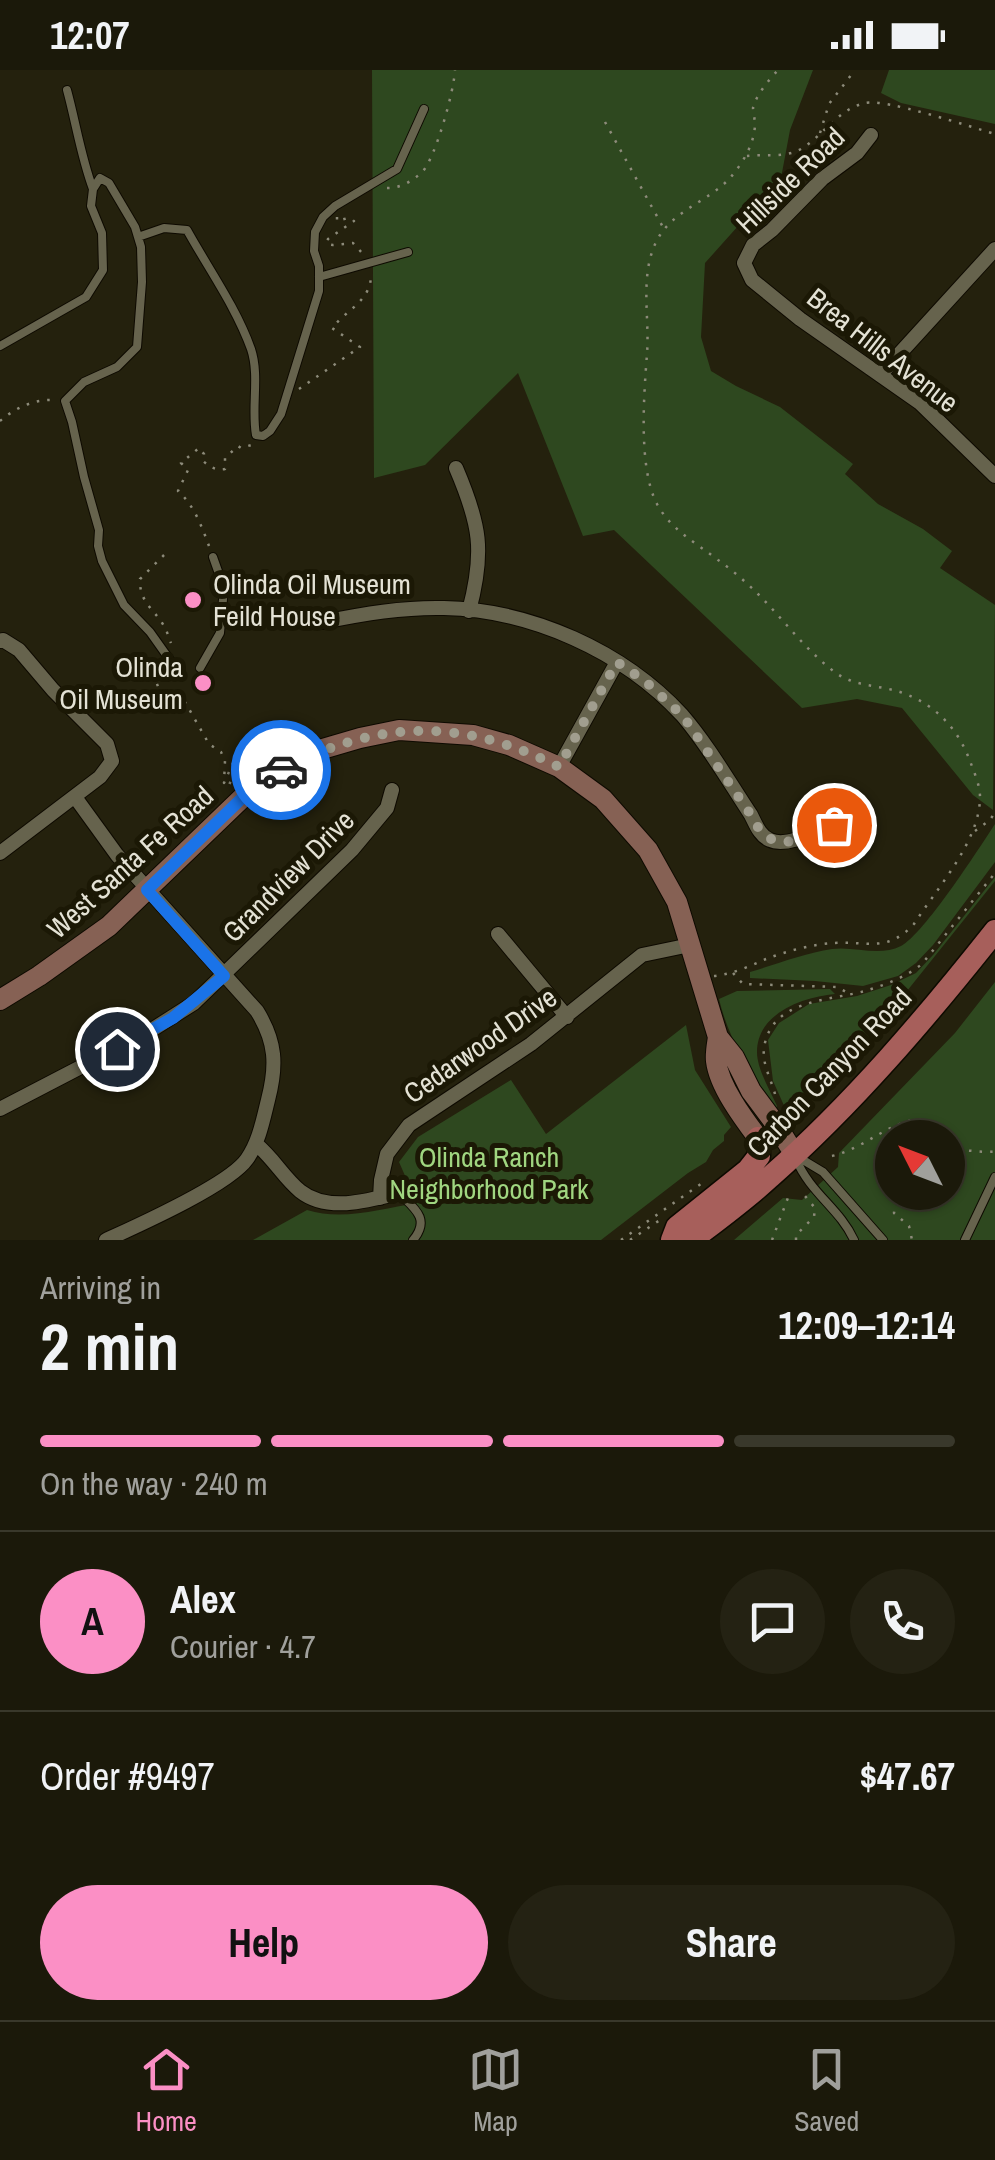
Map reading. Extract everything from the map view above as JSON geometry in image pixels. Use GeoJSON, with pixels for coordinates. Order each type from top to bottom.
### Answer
{"type":"FeatureCollection","features":[{"type":"Feature","properties":{"kind":"main road","name":"Carbon Canyon Road"},"geometry":{"type":"LineString","coordinates":[[691,1240],[745,1200],[794,1155],[943,997],[995,931]]}},
{"type":"Feature","properties":{"kind":"main road"},"geometry":{"type":"LineString","coordinates":[[672,1240],[677,1227],[748,1170],[758,1156],[758,1138]]}},
{"type":"Feature","properties":{"kind":"street","name":"Hillside Road"},"geometry":{"type":"LineString","coordinates":[[744,263],[754,245],[822,180],[858,153],[871,135]]}},
{"type":"Feature","properties":{"kind":"street"},"geometry":{"type":"LineString","coordinates":[[881,374],[995,248]]}},
{"type":"Feature","properties":{"kind":"street","name":"Brea Hills Avenue"},"geometry":{"type":"LineString","coordinates":[[744,263],[752,280],[920,403],[995,476]]}},
{"type":"Feature","properties":{"kind":"street"},"geometry":{"type":"LineString","coordinates":[[456,468],[470,501],[480,555],[469,611]]}},
{"type":"Feature","properties":{"kind":"street"},"geometry":{"type":"LineString","coordinates":[[323,622],[385,611],[444,608],[503,616],[550,630],[617,662],[683,716],[768,840],[780,843],[810,835],[860,808]]}},
{"type":"Feature","properties":{"kind":"street"},"geometry":{"type":"LineString","coordinates":[[0,853],[100,778],[112,761],[107,744],[19,650],[2,641]]}},
{"type":"Feature","properties":{"kind":"street"},"geometry":{"type":"LineString","coordinates":[[559,767],[617,662]]}},
{"type":"Feature","properties":{"kind":"street","name":"West Santa Fe Road"},"geometry":{"type":"LineString","coordinates":[[0,1000],[109,926],[256,786],[278,771],[319,750],[399,730],[473,736],[510,745],[559,767],[602,799],[648,850],[677,902],[718,1037],[794,1155]]}},
{"type":"Feature","properties":{"kind":"street","name":"Grandview Drive"},"geometry":{"type":"LineString","coordinates":[[0,1109],[173,1018],[224,976],[352,850],[386,808],[392,790]]}},
{"type":"Feature","properties":{"kind":"street"},"geometry":{"type":"LineString","coordinates":[[75,797],[117,856],[256,1012],[268,1029],[275,1076],[256,1144],[247,1159],[224,1180],[106,1240]]}},
{"type":"Feature","properties":{"kind":"street"},"geometry":{"type":"LineString","coordinates":[[498,934],[567,1017]]}},
{"type":"Feature","properties":{"kind":"street","name":"Cedarwood Drive"},"geometry":{"type":"LineString","coordinates":[[380,1198],[388,1154],[409,1126],[567,1017],[642,955],[690,944]]}},
{"type":"Feature","properties":{"kind":"street","name":"West Santa Fe Road"},"geometry":{"type":"LineString","coordinates":[[718,1037],[715,1060],[741,1115],[758,1138]]}},
{"type":"Feature","properties":{"kind":"street"},"geometry":{"type":"LineString","coordinates":[[256,1144],[310,1198],[338,1203],[405,1191]]}},
{"type":"Feature","properties":{"kind":"lane"},"geometry":{"type":"LineString","coordinates":[[66,90],[93,189]]}},
{"type":"Feature","properties":{"kind":"lane"},"geometry":{"type":"LineString","coordinates":[[138,236],[164,228],[187,230],[251,350],[255,372],[253,415],[256,435],[263,436],[281,414],[319,292],[314,232],[336,206],[397,169],[424,108]]}},
{"type":"Feature","properties":{"kind":"lane"},"geometry":{"type":"LineString","coordinates":[[0,346],[86,297],[103,270],[102,232],[91,206],[93,189],[100,178],[109,183],[136,227],[141,247],[137,346],[117,366],[84,382],[65,401],[98,530],[102,562],[124,605],[150,632],[177,670]]}},
{"type":"Feature","properties":{"kind":"lane"},"geometry":{"type":"LineString","coordinates":[[319,277],[408,252]]}},
{"type":"Feature","properties":{"kind":"lane"},"geometry":{"type":"LineString","coordinates":[[200,668],[220,634],[224,588],[214,557]]}},
{"type":"Feature","properties":{"kind":"lane"},"geometry":{"type":"LineString","coordinates":[[794,1155],[804,1179],[854,1240]]}},
{"type":"Feature","properties":{"kind":"lane"},"geometry":{"type":"LineString","coordinates":[[794,1155],[823,1172],[883,1240]]}},
{"type":"Feature","properties":{"kind":"lane"},"geometry":{"type":"LineString","coordinates":[[965,1240],[995,1178]]}},
{"type":"Feature","properties":{"kind":"lane"},"geometry":{"type":"LineString","coordinates":[[405,1191],[422,1224],[413,1240]]}},
{"type":"Feature","properties":{"kind":"path"},"geometry":{"type":"LineString","coordinates":[[386,188],[404,186],[424,170],[454,86],[455,70]]}},
{"type":"Feature","properties":{"kind":"path"},"geometry":{"type":"LineString","coordinates":[[711,976],[798,949],[835,943],[874,944],[904,935],[954,865],[976,824],[980,797],[964,744],[948,721],[906,694],[852,684],[833,671],[745,582],[669,524],[655,501],[648,476],[646,288],[655,243],[676,217],[729,179],[753,138],[753,108],[778,70]]}},
{"type":"Feature","properties":{"kind":"path"},"geometry":{"type":"LineString","coordinates":[[819,134],[829,104],[855,70]]}},
{"type":"Feature","properties":{"kind":"path"},"geometry":{"type":"LineString","coordinates":[[605,122],[664,230]]}},
{"type":"Feature","properties":{"kind":"path"},"geometry":{"type":"LineString","coordinates":[[299,390],[360,347],[332,328],[354,310],[372,280],[369,264],[353,243],[327,244],[328,238],[354,221],[336,221],[346,211]]}},
{"type":"Feature","properties":{"kind":"path"},"geometry":{"type":"LineString","coordinates":[[0,421],[39,400],[65,401]]}},
{"type":"Feature","properties":{"kind":"path"},"geometry":{"type":"LineString","coordinates":[[214,557],[202,526],[187,499],[178,492],[188,470],[181,463],[199,448],[204,454],[203,461],[220,470],[225,468],[224,458],[238,446],[262,442]]}},
{"type":"Feature","properties":{"kind":"path"},"geometry":{"type":"LineString","coordinates":[[164,555],[140,580],[139,592],[165,627],[176,656],[164,677],[155,678],[160,694],[170,705],[180,708],[185,702],[209,744],[221,752],[225,761],[224,783],[233,763],[228,795]]}},
{"type":"Feature","properties":{"kind":"path"},"geometry":{"type":"LineString","coordinates":[[971,834],[995,812]]}},
{"type":"Feature","properties":{"kind":"path"},"geometry":{"type":"LineString","coordinates":[[777,1101],[764,1046],[781,1016],[814,1000],[885,985],[922,964],[995,873]]}},
{"type":"Feature","properties":{"kind":"path"},"geometry":{"type":"LineString","coordinates":[[732,972],[743,984],[836,986],[850,994]]}},
{"type":"Feature","properties":{"kind":"path"},"geometry":{"type":"LineString","coordinates":[[832,1156],[854,1150],[875,1137]]}},
{"type":"Feature","properties":{"kind":"path"},"geometry":{"type":"LineString","coordinates":[[965,1148],[986,1153],[995,1150]]}},
{"type":"Feature","properties":{"kind":"path"},"geometry":{"type":"LineString","coordinates":[[621,1240],[705,1181]]}},
{"type":"Feature","properties":{"kind":"path"},"geometry":{"type":"LineString","coordinates":[[772,1240],[789,1195]]}},
{"type":"Feature","properties":{"kind":"path"},"geometry":{"type":"LineString","coordinates":[[796,1240],[796,1235],[814,1217],[815,1208],[805,1196],[800,1196]]}},
{"type":"Feature","properties":{"kind":"path"},"geometry":{"type":"LineString","coordinates":[[894,1210],[909,1226],[912,1240]]}},
{"type":"Feature","properties":{"kind":"green space"},"geometry":{"type":"Polygon","coordinates":[[[372,70],[813,70],[790,130],[781,178],[705,263],[701,337],[711,371],[780,407],[853,464],[845,474],[878,504],[923,529],[952,551],[940,568],[995,605],[993,810],[973,795],[902,708],[857,699],[802,708],[614,530],[583,536],[518,373],[425,465],[374,478],[372,70]]]}},
{"type":"Feature","properties":{"kind":"green space"},"geometry":{"type":"Polygon","coordinates":[[[889,70],[995,70],[995,124],[901,103],[881,93],[889,70]]]}},
{"type":"Feature","properties":{"kind":"green space"},"geometry":{"type":"Polygon","coordinates":[[[995,824],[995,862],[933,945],[898,976],[863,986],[750,978],[750,972],[822,951],[884,951],[901,946],[936,909],[995,824]]]}},
{"type":"Feature","properties":{"kind":"green space"},"geometry":{"type":"Polygon","coordinates":[[[995,877],[858,1049],[799,1110],[786,1110],[773,1081],[768,1040],[779,1023],[809,1004],[857,996],[916,973],[995,877]]]}},
{"type":"Feature","properties":{"kind":"green space"},"geometry":{"type":"Polygon","coordinates":[[[995,982],[995,1240],[734,1240],[783,1198],[802,1200],[838,1167],[839,1153],[955,1033],[995,982]]]}},
{"type":"Feature","properties":{"kind":"green space"},"geometry":{"type":"Polygon","coordinates":[[[830,989],[835,994],[796,1003],[773,1017],[759,1038],[759,1065],[776,1111],[742,1057],[719,999],[737,991],[830,989]]]}},
{"type":"Feature","properties":{"kind":"green space","name":"Olinda Ranch Neighborhood Park"},"geometry":{"type":"Polygon","coordinates":[[[686,1025],[695,1070],[731,1127],[706,1162],[601,1240],[253,1240],[307,1210],[348,1214],[417,1203],[399,1162],[418,1137],[511,1080],[546,1134],[686,1025]]]}},
{"type":"Feature","properties":{"kind":"way so far"},"geometry":{"type":"LineString","coordinates":[[281,770],[319,750],[399,730],[473,736],[510,745],[559,767],[617,662],[683,716],[768,840],[780,843],[834,825]]}},
{"type":"Feature","properties":{"kind":"place","name":"Olinda Oil Museum Feild House"},"geometry":{"type":"Point","coordinates":[193,600]}},
{"type":"Feature","properties":{"kind":"place","name":"Olinda Oil Museum"},"geometry":{"type":"Point","coordinates":[203,683]}},
{"type":"Feature","properties":{"kind":"route"},"geometry":{"type":"LineString","coordinates":[[117,1049],[173,1018],[224,976],[147,890],[241,799],[281,770]]}}]}
